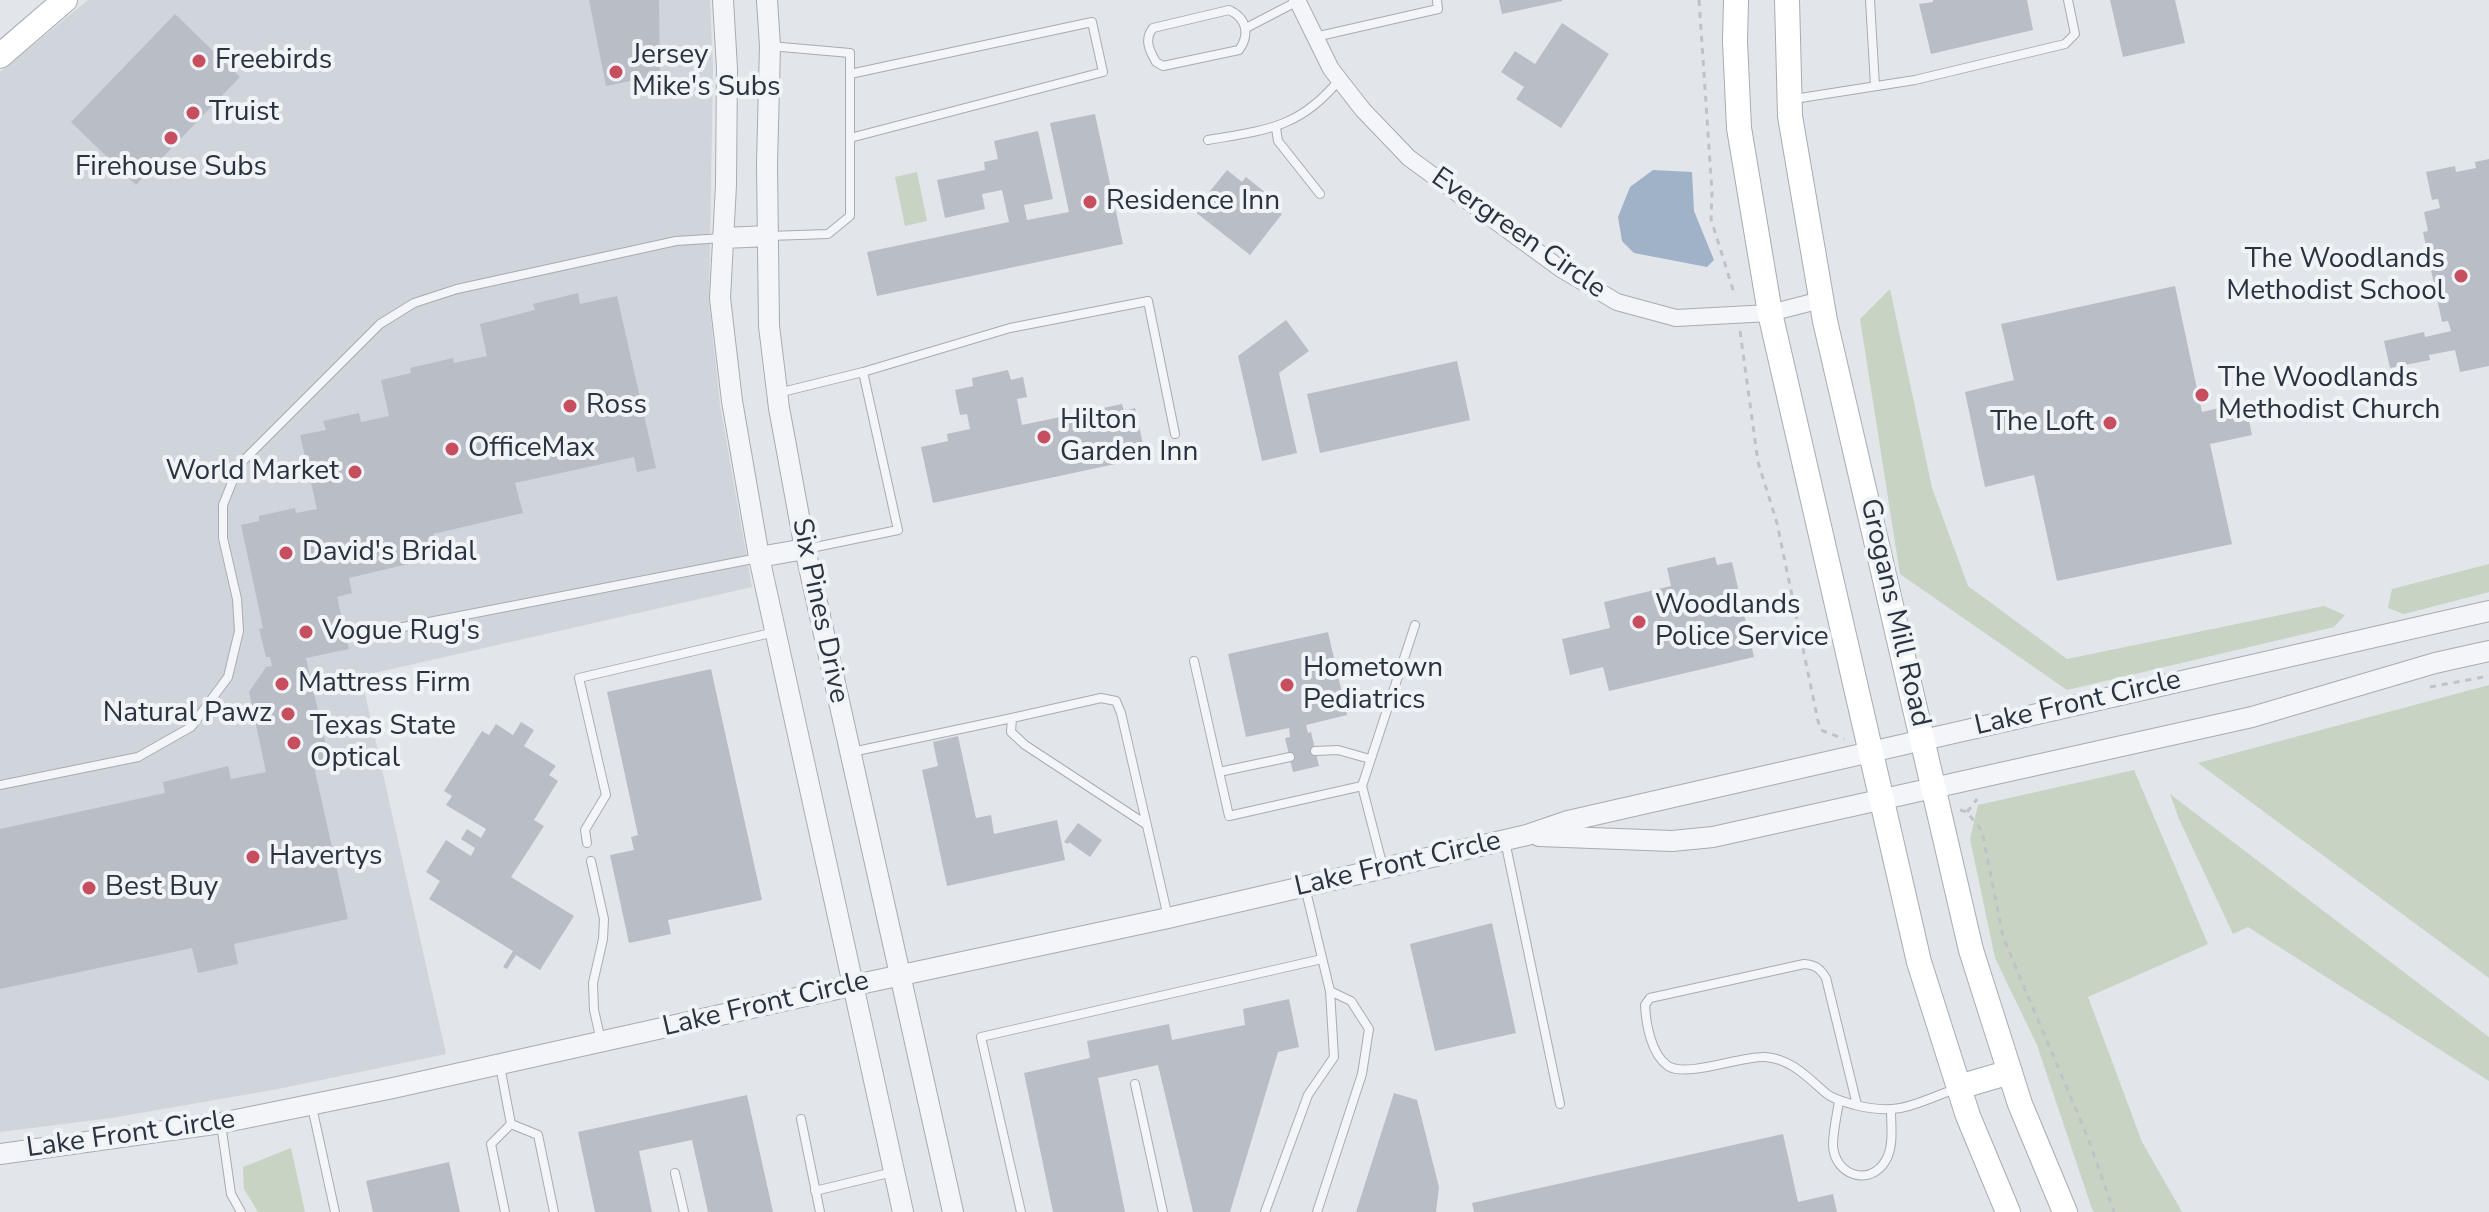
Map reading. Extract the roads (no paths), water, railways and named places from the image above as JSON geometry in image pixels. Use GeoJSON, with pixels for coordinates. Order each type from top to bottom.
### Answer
{"type":"FeatureCollection","features":[{"type":"Feature","properties":{"kind":"main road"},"geometry":{"type":"LineString","coordinates":[[0,56],[65,0]]}},
{"type":"Feature","properties":{"kind":"main road","name":"Grogans Mill Road"},"geometry":{"type":"LineString","coordinates":[[1736,0],[1739,128],[1770,313],[1919,962],[1959,1087],[2008,1212]]}},
{"type":"Feature","properties":{"kind":"main road","name":"Grogans Mill Road"},"geometry":{"type":"LineString","coordinates":[[1787,0],[1790,100],[1804,209],[1821,300],[1971,950],[2020,1104],[2065,1212]]}},
{"type":"Feature","properties":{"kind":"main road"},"geometry":{"type":"LineString","coordinates":[[1959,1087],[2010,1072]]}},
{"type":"Feature","properties":{"kind":"street","name":"Six Pines Drive"},"geometry":{"type":"LineString","coordinates":[[723,0],[727,68],[720,298],[732,401],[759,557],[903,1212]]}},
{"type":"Feature","properties":{"kind":"street","name":"Six Pines Drive"},"geometry":{"type":"LineString","coordinates":[[767,0],[770,46],[769,326],[777,393],[805,549],[953,1212]]}},
{"type":"Feature","properties":{"kind":"street","name":"Evergreen Circle"},"geometry":{"type":"LineString","coordinates":[[1298,1],[1331,69],[1363,110],[1409,158],[1561,269],[1617,302],[1676,318],[1770,313],[1821,300]]}},
{"type":"Feature","properties":{"kind":"street"},"geometry":{"type":"LineString","coordinates":[[724,238],[768,236]]}},
{"type":"Feature","properties":{"kind":"street"},"geometry":{"type":"LineString","coordinates":[[759,557],[805,549]]}},
{"type":"Feature","properties":{"kind":"street","name":"Lake Front Circle"},"geometry":{"type":"LineString","coordinates":[[0,1154],[221,1123],[601,1043],[1168,918],[1527,835],[1568,821],[2489,611]]}},
{"type":"Feature","properties":{"kind":"street","name":"Lake Front Circle"},"geometry":{"type":"LineString","coordinates":[[1527,835],[1694,840],[2252,717],[2435,663],[2489,651]]}},
{"type":"Feature","properties":{"kind":"lane"},"geometry":{"type":"LineString","coordinates":[[1315,37],[1438,9],[1437,0]]}},
{"type":"Feature","properties":{"kind":"lane"},"geometry":{"type":"LineString","coordinates":[[1870,0],[1875,86]]}},
{"type":"Feature","properties":{"kind":"lane"},"geometry":{"type":"LineString","coordinates":[[1790,100],[1915,80],[2065,44],[2075,34],[2068,0]]}},
{"type":"Feature","properties":{"kind":"lane"},"geometry":{"type":"LineString","coordinates":[[1246,28],[1298,1]]}},
{"type":"Feature","properties":{"kind":"lane"},"geometry":{"type":"LineString","coordinates":[[1229,10],[1243,19],[1246,28],[1246,41],[1239,50],[1163,66],[1156,62],[1150,51],[1148,34],[1153,28],[1229,10]]}},
{"type":"Feature","properties":{"kind":"lane"},"geometry":{"type":"LineString","coordinates":[[850,74],[1092,22],[1103,72],[850,138]]}},
{"type":"Feature","properties":{"kind":"lane"},"geometry":{"type":"LineString","coordinates":[[768,236],[828,234],[850,216],[850,53],[770,46]]}},
{"type":"Feature","properties":{"kind":"lane"},"geometry":{"type":"LineString","coordinates":[[1208,140],[1276,128],[1324,99],[1339,79]]}},
{"type":"Feature","properties":{"kind":"lane"},"geometry":{"type":"LineString","coordinates":[[1276,128],[1278,141],[1320,194]]}},
{"type":"Feature","properties":{"kind":"lane"},"geometry":{"type":"LineString","coordinates":[[0,785],[138,757],[191,727],[228,677],[239,631],[237,599],[223,538],[223,505],[239,465],[380,324],[414,303],[457,289],[676,241],[724,238]]}},
{"type":"Feature","properties":{"kind":"lane"},"geometry":{"type":"LineString","coordinates":[[777,393],[863,372],[1010,328],[1148,301],[1175,434]]}},
{"type":"Feature","properties":{"kind":"lane"},"geometry":{"type":"LineString","coordinates":[[805,549],[898,530],[863,372]]}},
{"type":"Feature","properties":{"kind":"lane"},"geometry":{"type":"LineString","coordinates":[[393,629],[759,557]]}},
{"type":"Feature","properties":{"kind":"lane"},"geometry":{"type":"LineString","coordinates":[[1383,868],[1362,786],[1415,625]]}},
{"type":"Feature","properties":{"kind":"lane"},"geometry":{"type":"LineString","coordinates":[[587,843],[585,830],[606,795],[579,678],[775,632]]}},
{"type":"Feature","properties":{"kind":"lane"},"geometry":{"type":"LineString","coordinates":[[1194,661],[1229,816],[1362,786]]}},
{"type":"Feature","properties":{"kind":"lane"},"geometry":{"type":"LineString","coordinates":[[850,753],[1101,698],[1116,701],[1168,918]]}},
{"type":"Feature","properties":{"kind":"lane"},"geometry":{"type":"LineString","coordinates":[[1012,718],[1011,732],[1025,745],[1147,825]]}},
{"type":"Feature","properties":{"kind":"lane"},"geometry":{"type":"LineString","coordinates":[[1315,751],[1338,750],[1370,759]]}},
{"type":"Feature","properties":{"kind":"lane"},"geometry":{"type":"LineString","coordinates":[[1219,772],[1290,757]]}},
{"type":"Feature","properties":{"kind":"lane"},"geometry":{"type":"LineString","coordinates":[[1505,840],[1560,1104]]}},
{"type":"Feature","properties":{"kind":"lane"},"geometry":{"type":"LineString","coordinates":[[591,861],[604,919],[603,939],[593,983],[594,1010],[601,1043]]}},
{"type":"Feature","properties":{"kind":"lane"},"geometry":{"type":"LineString","coordinates":[[1265,1212],[1308,1095],[1334,1057],[1330,991],[1305,886]]}},
{"type":"Feature","properties":{"kind":"lane"},"geometry":{"type":"LineString","coordinates":[[1021,1212],[981,1037],[1322,959]]}},
{"type":"Feature","properties":{"kind":"lane"},"geometry":{"type":"LineString","coordinates":[[1857,1105],[1826,978],[1820,968],[1804,964],[1650,998],[1645,1005],[1654,1050],[1668,1066],[1683,1071],[1743,1058],[1768,1057],[1802,1071],[1839,1101],[1857,1105],[1891,1110],[1959,1087]]}},
{"type":"Feature","properties":{"kind":"lane"},"geometry":{"type":"LineString","coordinates":[[1317,1212],[1362,1074],[1369,1029],[1351,1001],[1330,991]]}},
{"type":"Feature","properties":{"kind":"lane"},"geometry":{"type":"LineString","coordinates":[[500,1065],[511,1124]]}},
{"type":"Feature","properties":{"kind":"lane"},"geometry":{"type":"LineString","coordinates":[[1135,1084],[1163,1212]]}},
{"type":"Feature","properties":{"kind":"lane"},"geometry":{"type":"LineString","coordinates":[[1839,1101],[1833,1147],[1838,1165],[1850,1175],[1864,1176],[1876,1171],[1886,1161],[1891,1147],[1891,1110]]}},
{"type":"Feature","properties":{"kind":"lane"},"geometry":{"type":"LineString","coordinates":[[312,1105],[335,1212]]}},
{"type":"Feature","properties":{"kind":"lane"},"geometry":{"type":"LineString","coordinates":[[801,1119],[820,1212]]}},
{"type":"Feature","properties":{"kind":"lane"},"geometry":{"type":"LineString","coordinates":[[221,1123],[231,1194],[241,1212]]}},
{"type":"Feature","properties":{"kind":"lane"},"geometry":{"type":"LineString","coordinates":[[505,1212],[491,1144],[511,1124]]}},
{"type":"Feature","properties":{"kind":"lane"},"geometry":{"type":"LineString","coordinates":[[511,1124],[538,1135],[554,1212]]}},
{"type":"Feature","properties":{"kind":"lane"},"geometry":{"type":"LineString","coordinates":[[815,1191],[894,1172]]}},
{"type":"Feature","properties":{"kind":"lane"},"geometry":{"type":"LineString","coordinates":[[675,1173],[684,1212]]}},
{"type":"Feature","properties":{"kind":"water"},"geometry":{"type":"Polygon","coordinates":[[[1653,170],[1692,172],[1694,211],[1714,260],[1707,267],[1634,253],[1622,241],[1618,217],[1630,187],[1653,170]]]}},
{"type":"Feature","properties":{"kind":"place","name":"Freebirds"},"geometry":{"type":"Point","coordinates":[199,61]}},
{"type":"Feature","properties":{"kind":"place","name":"Jersey Mike's Subs"},"geometry":{"type":"Point","coordinates":[616,72]}},
{"type":"Feature","properties":{"kind":"place","name":"Truist"},"geometry":{"type":"Point","coordinates":[193,113]}},
{"type":"Feature","properties":{"kind":"place","name":"Firehouse Subs"},"geometry":{"type":"Point","coordinates":[171,138]}},
{"type":"Feature","properties":{"kind":"place","name":"Residence Inn"},"geometry":{"type":"Point","coordinates":[1090,202]}},
{"type":"Feature","properties":{"kind":"place","name":"The Woodlands Methodist School"},"geometry":{"type":"Point","coordinates":[2461,276]}},
{"type":"Feature","properties":{"kind":"place","name":"The Woodlands Methodist Church"},"geometry":{"type":"Point","coordinates":[2202,395]}},
{"type":"Feature","properties":{"kind":"place","name":"Ross"},"geometry":{"type":"Point","coordinates":[570,406]}},
{"type":"Feature","properties":{"kind":"place","name":"The Loft"},"geometry":{"type":"Point","coordinates":[2110,423]}},
{"type":"Feature","properties":{"kind":"place","name":"Hilton Garden Inn"},"geometry":{"type":"Point","coordinates":[1044,437]}},
{"type":"Feature","properties":{"kind":"place","name":"OfficeMax"},"geometry":{"type":"Point","coordinates":[452,449]}},
{"type":"Feature","properties":{"kind":"place","name":"World Market"},"geometry":{"type":"Point","coordinates":[355,472]}},
{"type":"Feature","properties":{"kind":"place","name":"David's Bridal"},"geometry":{"type":"Point","coordinates":[286,553]}},
{"type":"Feature","properties":{"kind":"place","name":"Woodlands Police Service"},"geometry":{"type":"Point","coordinates":[1639,622]}},
{"type":"Feature","properties":{"kind":"place","name":"Vogue Rug's"},"geometry":{"type":"Point","coordinates":[306,632]}},
{"type":"Feature","properties":{"kind":"place","name":"Mattress Firm"},"geometry":{"type":"Point","coordinates":[282,684]}},
{"type":"Feature","properties":{"kind":"place","name":"Hometown Pediatrics"},"geometry":{"type":"Point","coordinates":[1287,685]}},
{"type":"Feature","properties":{"kind":"place","name":"Natural Pawz"},"geometry":{"type":"Point","coordinates":[288,714]}},
{"type":"Feature","properties":{"kind":"place","name":"Texas State Optical"},"geometry":{"type":"Point","coordinates":[294,743]}},
{"type":"Feature","properties":{"kind":"place","name":"Havertys"},"geometry":{"type":"Point","coordinates":[253,857]}},
{"type":"Feature","properties":{"kind":"place","name":"Best Buy"},"geometry":{"type":"Point","coordinates":[89,888]}}]}
